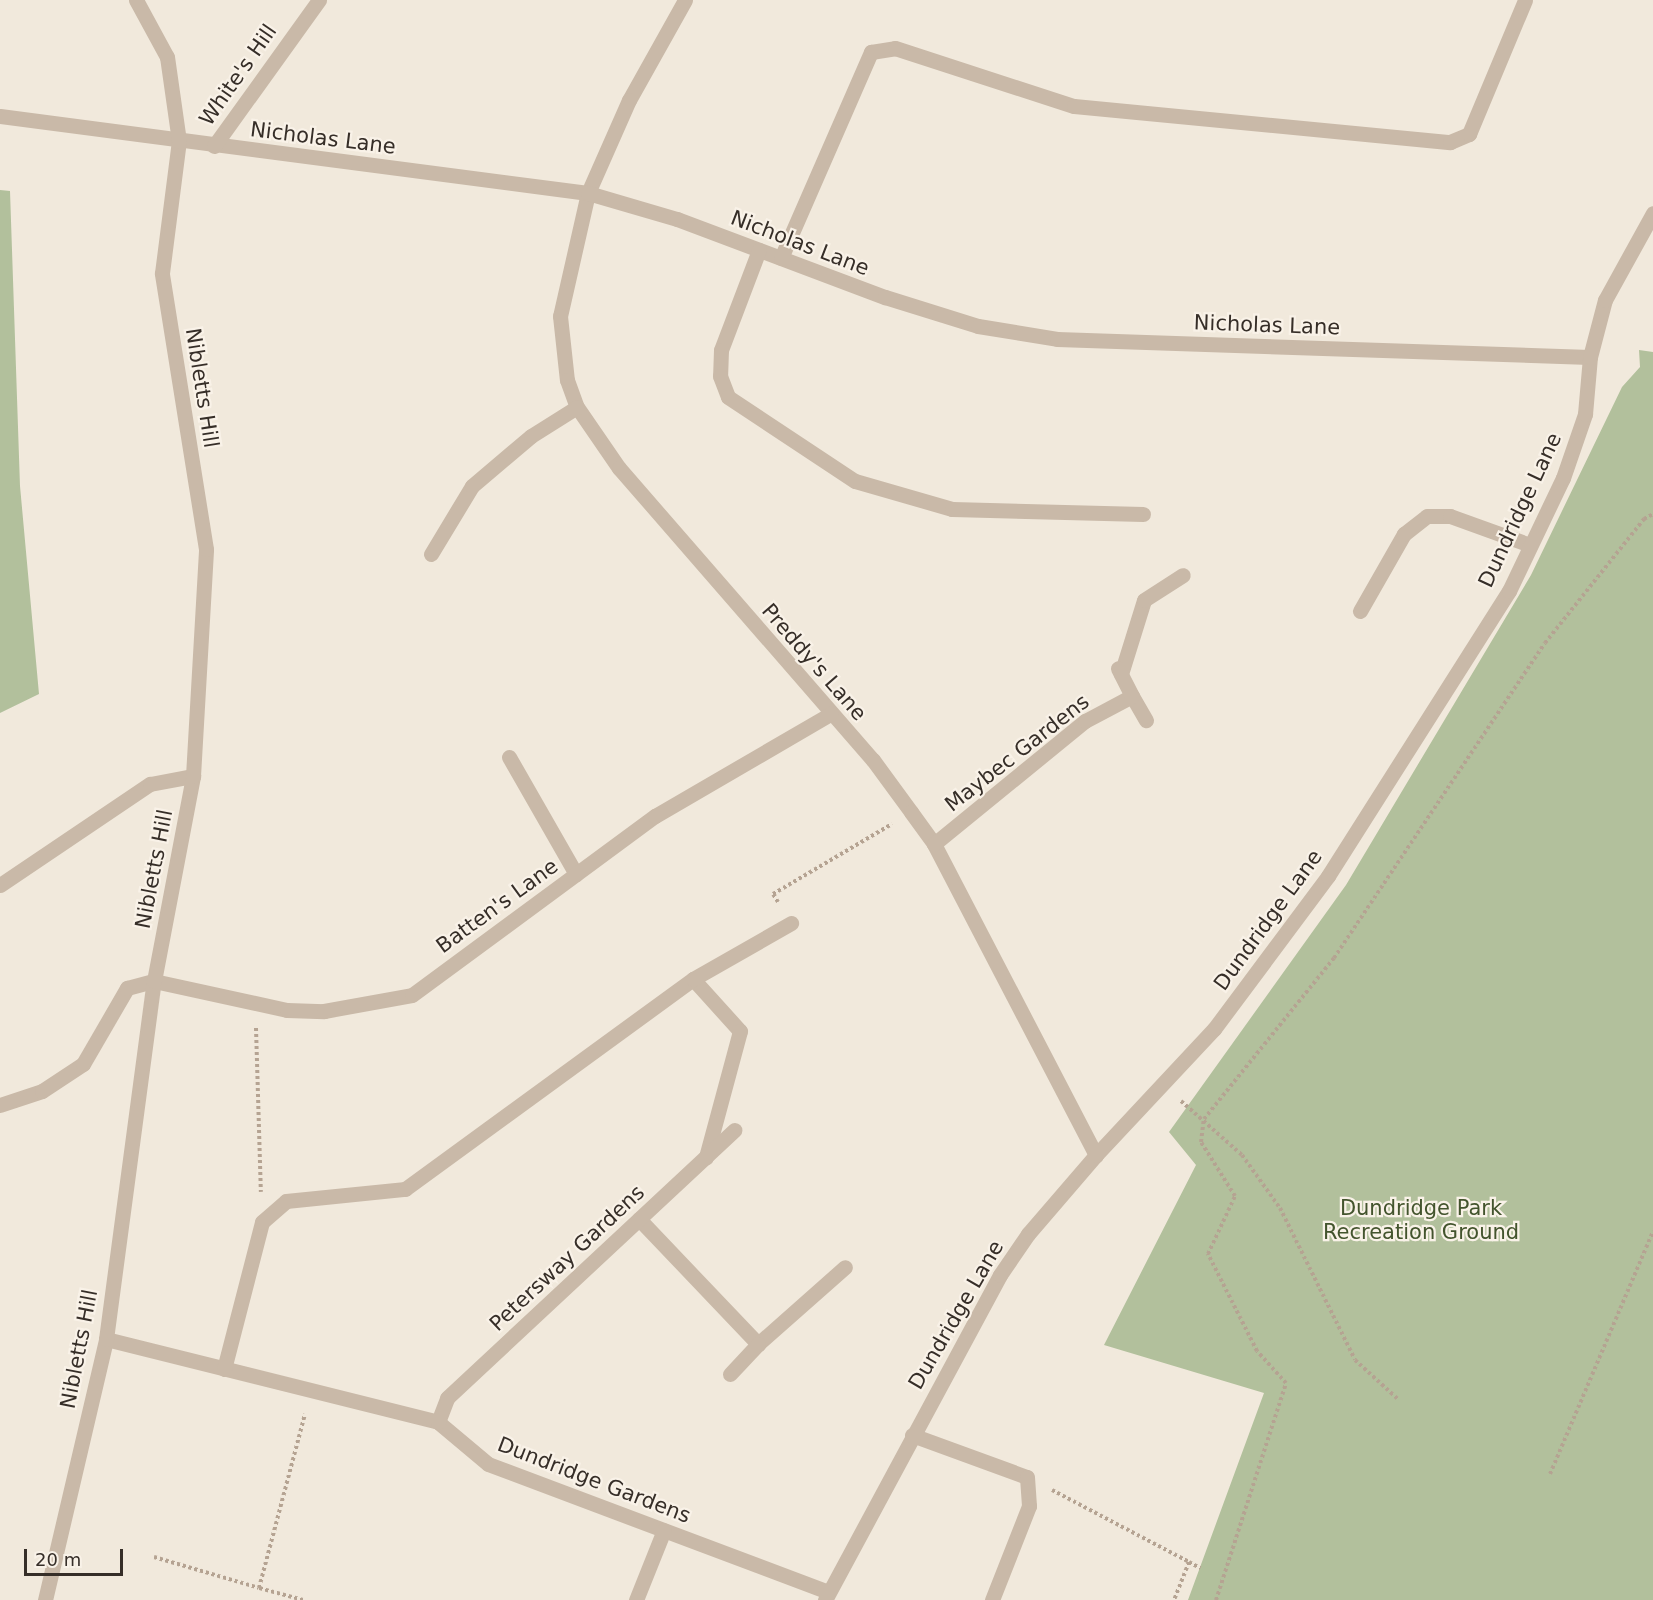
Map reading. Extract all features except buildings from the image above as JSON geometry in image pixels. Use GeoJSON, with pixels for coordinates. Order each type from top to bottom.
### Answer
{"type":"FeatureCollection","features":[{"type":"Feature","properties":{"kind":"street","name":"Nibletts Hill"},"geometry":{"type":"LineString","coordinates":[[45,1600],[106,1339],[154,981],[193,777],[206,549],[162,273],[180,141],[167,57],[136,0]]}},
{"type":"Feature","properties":{"kind":"street","name":"White's Hill"},"geometry":{"type":"LineString","coordinates":[[214,146],[319,0]]}},
{"type":"Feature","properties":{"kind":"street","name":"Preddy's Lane"},"geometry":{"type":"LineString","coordinates":[[685,0],[629,100],[588,193],[560,316],[567,380],[577,407],[619,468],[830,714],[873,760],[934,844],[1096,1155]]}},
{"type":"Feature","properties":{"kind":"street"},"geometry":{"type":"LineString","coordinates":[[781,258],[871,52],[895,48],[1074,106],[1450,142],[1469,134],[1525,0]]}},
{"type":"Feature","properties":{"kind":"street","name":"Nicholas Lane"},"geometry":{"type":"LineString","coordinates":[[0,116],[214,146],[588,193],[676,219],[978,326],[1057,339],[1590,357]]}},
{"type":"Feature","properties":{"kind":"street","name":"Dundridge Lane"},"geometry":{"type":"LineString","coordinates":[[826,1596],[999,1275],[1028,1234],[1096,1155],[1214,1029],[1328,876],[1509,591],[1563,478],[1584,414],[1590,357],[1605,300],[1653,213]]}},
{"type":"Feature","properties":{"kind":"street"},"geometry":{"type":"LineString","coordinates":[[759,250],[721,350],[720,376],[728,397],[855,481],[952,509],[1143,514]]}},
{"type":"Feature","properties":{"kind":"street"},"geometry":{"type":"LineString","coordinates":[[431,554],[472,486],[531,436],[577,407]]}},
{"type":"Feature","properties":{"kind":"street"},"geometry":{"type":"LineString","coordinates":[[1360,610],[1404,534],[1427,516],[1450,516],[1530,545]]}},
{"type":"Feature","properties":{"kind":"street"},"geometry":{"type":"LineString","coordinates":[[1146,720],[1119,671],[1144,600],[1183,574]]}},
{"type":"Feature","properties":{"kind":"street","name":"Maybec Gardens"},"geometry":{"type":"LineString","coordinates":[[934,844],[1084,721],[1132,696]]}},
{"type":"Feature","properties":{"kind":"street","name":"Batten's Lane"},"geometry":{"type":"LineString","coordinates":[[154,981],[255,1004],[324,1011],[412,995],[655,816],[830,714]]}},
{"type":"Feature","properties":{"kind":"street"},"geometry":{"type":"LineString","coordinates":[[509,757],[576,874]]}},
{"type":"Feature","properties":{"kind":"street"},"geometry":{"type":"LineString","coordinates":[[0,885],[150,784],[193,777]]}},
{"type":"Feature","properties":{"kind":"street"},"geometry":{"type":"LineString","coordinates":[[224,1369],[262,1222],[286,1201],[405,1190],[693,979],[791,923]]}},
{"type":"Feature","properties":{"kind":"street"},"geometry":{"type":"LineString","coordinates":[[693,979],[741,1031],[706,1157]]}},
{"type":"Feature","properties":{"kind":"street"},"geometry":{"type":"LineString","coordinates":[[0,1105],[42,1091],[82,1065],[127,988],[154,981]]}},
{"type":"Feature","properties":{"kind":"street","name":"Petersway Gardens"},"geometry":{"type":"LineString","coordinates":[[438,1422],[447,1398],[734,1130]]}},
{"type":"Feature","properties":{"kind":"street"},"geometry":{"type":"LineString","coordinates":[[639,1219],[758,1344]]}},
{"type":"Feature","properties":{"kind":"street"},"geometry":{"type":"LineString","coordinates":[[730,1374],[758,1344],[845,1267]]}},
{"type":"Feature","properties":{"kind":"street","name":"Dundridge Gardens"},"geometry":{"type":"LineString","coordinates":[[106,1339],[438,1422],[488,1464],[664,1530],[826,1596]]}},
{"type":"Feature","properties":{"kind":"street"},"geometry":{"type":"LineString","coordinates":[[912,1434],[1027,1477],[1029,1506],[992,1600]]}},
{"type":"Feature","properties":{"kind":"street"},"geometry":{"type":"LineString","coordinates":[[636,1600],[664,1530]]}},
{"type":"Feature","properties":{"kind":"path"},"geometry":{"type":"LineString","coordinates":[[1216,1600],[1286,1383],[1257,1351],[1208,1254],[1235,1196],[1201,1142],[1204,1119],[1334,958],[1545,643],[1644,519],[1653,514]]}},
{"type":"Feature","properties":{"kind":"path"},"geometry":{"type":"LineString","coordinates":[[791,923],[773,894],[912,812]]}},
{"type":"Feature","properties":{"kind":"path"},"geometry":{"type":"LineString","coordinates":[[255,1004],[262,1222]]}},
{"type":"Feature","properties":{"kind":"path"},"geometry":{"type":"LineString","coordinates":[[1163,1083],[1242,1155],[1280,1208],[1355,1360],[1399,1400]]}},
{"type":"Feature","properties":{"kind":"path"},"geometry":{"type":"LineString","coordinates":[[1550,1474],[1653,1231]]}},
{"type":"Feature","properties":{"kind":"path"},"geometry":{"type":"LineString","coordinates":[[259,1588],[311,1390]]}},
{"type":"Feature","properties":{"kind":"path"},"geometry":{"type":"LineString","coordinates":[[1027,1477],[1200,1568]]}},
{"type":"Feature","properties":{"kind":"path"},"geometry":{"type":"LineString","coordinates":[[153,1557],[303,1600]]}},
{"type":"Feature","properties":{"kind":"path"},"geometry":{"type":"LineString","coordinates":[[1174,1600],[1189,1562]]}},
{"type":"Feature","properties":{"kind":"green space"},"geometry":{"type":"Polygon","coordinates":[[[0,190],[10,191],[20,486],[39,694],[0,713],[0,190]]]}},
{"type":"Feature","properties":{"kind":"green space","name":"Dundridge Park Recreation Ground"},"geometry":{"type":"Polygon","coordinates":[[[1639,350],[1653,352],[1653,1600],[1188,1600],[1264,1393],[1104,1345],[1196,1165],[1169,1132],[1346,885],[1531,575],[1622,387],[1640,367],[1639,350]]]}}]}
